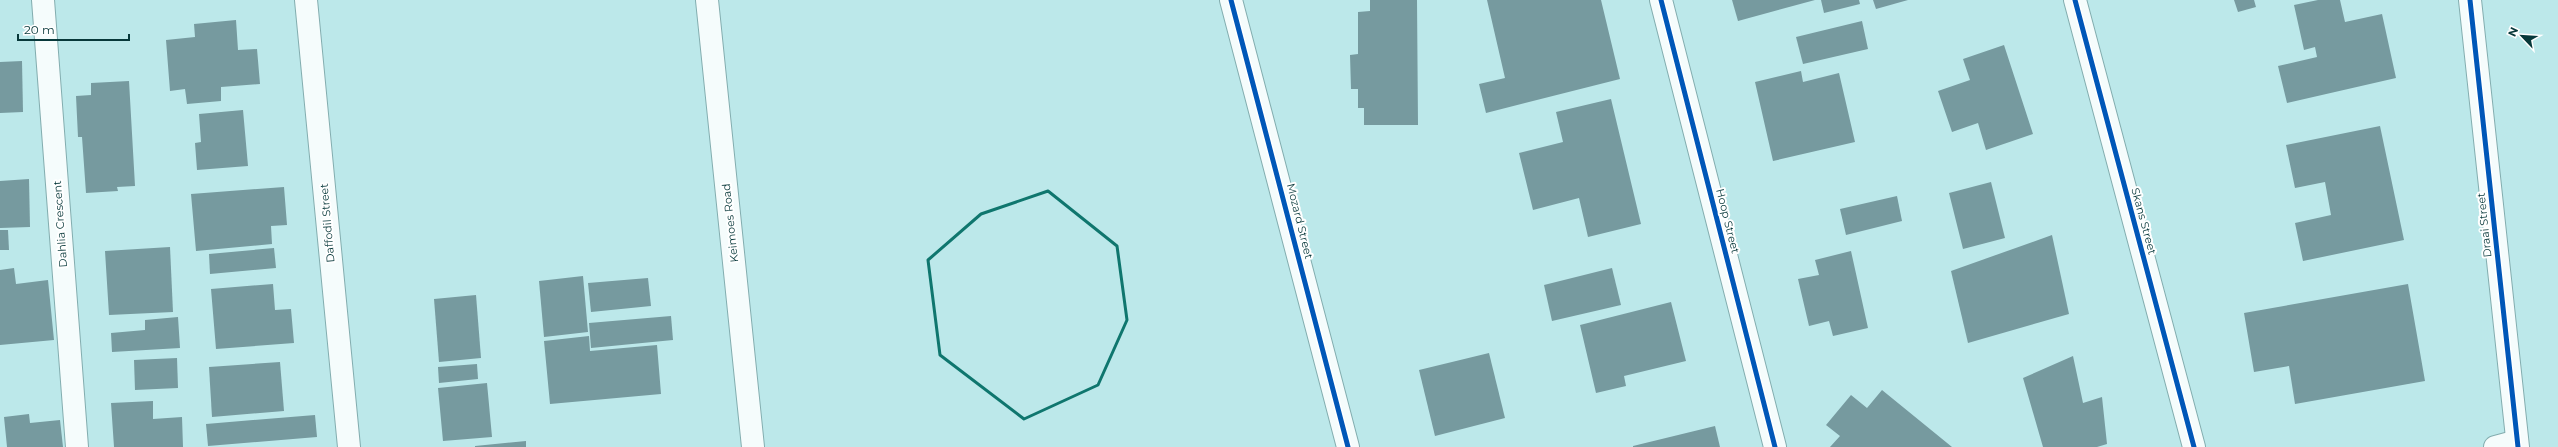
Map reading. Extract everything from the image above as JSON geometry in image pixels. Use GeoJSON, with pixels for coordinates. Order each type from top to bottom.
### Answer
{"type":"FeatureCollection","features":[{"type":"Feature","properties":{"kind":"street","name":"Dahlia Crescent"},"geometry":{"type":"LineString","coordinates":[[43,0],[77,447]]}},
{"type":"Feature","properties":{"kind":"street","name":"Daffodil Street"},"geometry":{"type":"LineString","coordinates":[[306,0],[348,447]]}},
{"type":"Feature","properties":{"kind":"street","name":"Keimoes Road"},"geometry":{"type":"LineString","coordinates":[[707,0],[753,447]]}},
{"type":"Feature","properties":{"kind":"street","name":"Mozard Street"},"geometry":{"type":"LineString","coordinates":[[1231,0],[1348,447]]}},
{"type":"Feature","properties":{"kind":"street","name":"Hoop Street"},"geometry":{"type":"LineString","coordinates":[[1661,0],[1775,447]]}},
{"type":"Feature","properties":{"kind":"street","name":"Skans Street"},"geometry":{"type":"LineString","coordinates":[[2076,0],[2194,447]]}},
{"type":"Feature","properties":{"kind":"street","name":"Draai Street"},"geometry":{"type":"LineString","coordinates":[[2470,0],[2517,444]]}},
{"type":"Feature","properties":{"kind":"street"},"geometry":{"type":"LineString","coordinates":[[2495,447],[2517,444]]}},
{"type":"Feature","properties":{"kind":"highlighted area"},"geometry":{"type":"Polygon","coordinates":[[[1048,191],[1117,246],[1127,320],[1098,385],[1024,419],[940,355],[928,260],[981,214],[1048,191]]]}},
{"type":"Feature","properties":{"kind":"building"},"geometry":{"type":"Polygon","coordinates":[[[1370,0],[1417,0],[1418,125],[1364,125],[1364,108],[1358,108],[1358,89],[1351,89],[1350,55],[1358,54],[1358,12],[1370,11],[1370,0]]]}},
{"type":"Feature","properties":{"kind":"building"},"geometry":{"type":"Polygon","coordinates":[[[1487,0],[1601,0],[1620,79],[1486,113],[1479,84],[1505,78],[1487,0]]]}},
{"type":"Feature","properties":{"kind":"building"},"geometry":{"type":"Polygon","coordinates":[[[1732,0],[1815,0],[1738,21],[1732,0]]]}},
{"type":"Feature","properties":{"kind":"building"},"geometry":{"type":"Polygon","coordinates":[[[1821,0],[1859,0],[1860,4],[1824,13],[1821,0]]]}},
{"type":"Feature","properties":{"kind":"building"},"geometry":{"type":"Polygon","coordinates":[[[1873,0],[1908,0],[1876,9],[1873,0]]]}},
{"type":"Feature","properties":{"kind":"building"},"geometry":{"type":"Polygon","coordinates":[[[2234,0],[2254,0],[2256,7],[2238,12],[2234,0]]]}},
{"type":"Feature","properties":{"kind":"building"},"geometry":{"type":"Polygon","coordinates":[[[2318,0],[2340,0],[2345,22],[2382,14],[2396,78],[2287,103],[2278,66],[2317,57],[2315,47],[2304,50],[2294,5],[2318,0]]]}},
{"type":"Feature","properties":{"kind":"building"},"geometry":{"type":"Polygon","coordinates":[[[236,20],[238,50],[257,49],[260,84],[221,87],[221,101],[187,104],[185,89],[170,91],[166,40],[195,37],[194,24],[236,20]]]}},
{"type":"Feature","properties":{"kind":"building"},"geometry":{"type":"Polygon","coordinates":[[[1862,21],[1868,49],[1803,64],[1796,37],[1862,21]]]}},
{"type":"Feature","properties":{"kind":"building"},"geometry":{"type":"Polygon","coordinates":[[[2004,45],[2033,134],[1986,150],[1978,123],[1952,132],[1938,91],[1970,80],[1963,59],[2004,45]]]}},
{"type":"Feature","properties":{"kind":"building"},"geometry":{"type":"Polygon","coordinates":[[[22,61],[23,112],[0,113],[0,62],[22,61]]]}},
{"type":"Feature","properties":{"kind":"building"},"geometry":{"type":"Polygon","coordinates":[[[1801,71],[1803,82],[1839,73],[1855,142],[1773,161],[1755,82],[1801,71]]]}},
{"type":"Feature","properties":{"kind":"building"},"geometry":{"type":"Polygon","coordinates":[[[129,81],[135,186],[117,187],[118,191],[86,193],[82,137],[78,137],[76,96],[91,95],[91,83],[129,81]]]}},
{"type":"Feature","properties":{"kind":"building"},"geometry":{"type":"Polygon","coordinates":[[[1611,99],[1641,224],[1588,237],[1579,198],[1533,210],[1519,153],[1563,142],[1556,112],[1611,99]]]}},
{"type":"Feature","properties":{"kind":"building"},"geometry":{"type":"Polygon","coordinates":[[[243,110],[248,166],[197,170],[195,143],[201,142],[199,114],[243,110]]]}},
{"type":"Feature","properties":{"kind":"building"},"geometry":{"type":"Polygon","coordinates":[[[2380,126],[2404,240],[2303,261],[2295,223],[2331,215],[2325,182],[2295,188],[2286,145],[2380,126]]]}},
{"type":"Feature","properties":{"kind":"building"},"geometry":{"type":"Polygon","coordinates":[[[29,179],[30,227],[0,228],[0,181],[29,179]]]}},
{"type":"Feature","properties":{"kind":"building"},"geometry":{"type":"Polygon","coordinates":[[[1991,182],[2005,238],[1963,249],[1949,193],[1991,182]]]}},
{"type":"Feature","properties":{"kind":"building"},"geometry":{"type":"Polygon","coordinates":[[[284,187],[287,225],[271,226],[272,244],[196,251],[191,194],[284,187]]]}},
{"type":"Feature","properties":{"kind":"building"},"geometry":{"type":"Polygon","coordinates":[[[1897,196],[1902,221],[1846,235],[1840,209],[1897,196]]]}},
{"type":"Feature","properties":{"kind":"building"},"geometry":{"type":"Polygon","coordinates":[[[0,230],[8,230],[9,250],[0,250],[0,230]]]}},
{"type":"Feature","properties":{"kind":"building"},"geometry":{"type":"Polygon","coordinates":[[[2052,235],[2069,314],[1968,343],[1951,271],[2052,235]]]}},
{"type":"Feature","properties":{"kind":"building"},"geometry":{"type":"Polygon","coordinates":[[[170,247],[173,312],[109,315],[105,251],[170,247]]]}},
{"type":"Feature","properties":{"kind":"building"},"geometry":{"type":"Polygon","coordinates":[[[274,248],[276,268],[210,274],[209,254],[274,248]]]}},
{"type":"Feature","properties":{"kind":"building"},"geometry":{"type":"Polygon","coordinates":[[[1851,251],[1868,328],[1833,336],[1829,321],[1809,326],[1798,279],[1819,275],[1815,260],[1851,251]]]}},
{"type":"Feature","properties":{"kind":"building"},"geometry":{"type":"Polygon","coordinates":[[[14,268],[16,284],[48,280],[54,340],[0,345],[0,270],[14,268]]]}},
{"type":"Feature","properties":{"kind":"building"},"geometry":{"type":"Polygon","coordinates":[[[1612,268],[1621,305],[1552,321],[1544,285],[1612,268]]]}},
{"type":"Feature","properties":{"kind":"building"},"geometry":{"type":"Polygon","coordinates":[[[583,276],[588,332],[544,337],[539,281],[583,276]]]}},
{"type":"Feature","properties":{"kind":"building"},"geometry":{"type":"Polygon","coordinates":[[[648,278],[651,306],[591,312],[588,283],[648,278]]]}},
{"type":"Feature","properties":{"kind":"building"},"geometry":{"type":"Polygon","coordinates":[[[273,284],[275,310],[291,309],[294,343],[216,349],[211,289],[273,284]]]}},
{"type":"Feature","properties":{"kind":"building"},"geometry":{"type":"Polygon","coordinates":[[[2408,284],[2425,381],[2295,404],[2289,366],[2254,372],[2244,313],[2408,284]]]}},
{"type":"Feature","properties":{"kind":"building"},"geometry":{"type":"Polygon","coordinates":[[[476,295],[481,358],[439,362],[434,299],[476,295]]]}},
{"type":"Feature","properties":{"kind":"building"},"geometry":{"type":"Polygon","coordinates":[[[1671,302],[1686,361],[1624,376],[1626,386],[1596,393],[1580,325],[1671,302]]]}},
{"type":"Feature","properties":{"kind":"building"},"geometry":{"type":"Polygon","coordinates":[[[671,316],[673,340],[591,348],[589,323],[671,316]]]}},
{"type":"Feature","properties":{"kind":"building"},"geometry":{"type":"Polygon","coordinates":[[[178,317],[180,348],[112,352],[111,333],[145,330],[145,320],[178,317]]]}},
{"type":"Feature","properties":{"kind":"building"},"geometry":{"type":"Polygon","coordinates":[[[589,336],[590,351],[657,345],[661,394],[550,404],[544,341],[589,336]]]}},
{"type":"Feature","properties":{"kind":"building"},"geometry":{"type":"Polygon","coordinates":[[[1489,353],[1505,418],[1435,436],[1419,370],[1489,353]]]}},
{"type":"Feature","properties":{"kind":"building"},"geometry":{"type":"Polygon","coordinates":[[[2073,356],[2083,403],[2102,397],[2107,444],[2097,447],[2043,447],[2023,378],[2073,356]]]}},
{"type":"Feature","properties":{"kind":"building"},"geometry":{"type":"Polygon","coordinates":[[[177,358],[178,388],[135,390],[134,360],[177,358]]]}},
{"type":"Feature","properties":{"kind":"building"},"geometry":{"type":"Polygon","coordinates":[[[280,362],[284,411],[212,417],[209,367],[280,362]]]}},
{"type":"Feature","properties":{"kind":"building"},"geometry":{"type":"Polygon","coordinates":[[[477,364],[478,379],[439,383],[438,367],[477,364]]]}},
{"type":"Feature","properties":{"kind":"building"},"geometry":{"type":"Polygon","coordinates":[[[487,383],[492,437],[443,441],[438,388],[487,383]]]}},
{"type":"Feature","properties":{"kind":"building"},"geometry":{"type":"Polygon","coordinates":[[[1882,390],[1952,447],[1830,447],[1840,436],[1826,425],[1851,395],[1867,408],[1882,390]]]}},
{"type":"Feature","properties":{"kind":"building"},"geometry":{"type":"Polygon","coordinates":[[[153,401],[153,419],[182,417],[183,447],[114,447],[111,403],[153,401]]]}},
{"type":"Feature","properties":{"kind":"building"},"geometry":{"type":"Polygon","coordinates":[[[29,414],[30,423],[60,420],[63,447],[7,447],[4,417],[29,414]]]}},
{"type":"Feature","properties":{"kind":"building"},"geometry":{"type":"Polygon","coordinates":[[[315,415],[317,437],[208,446],[206,424],[315,415]]]}},
{"type":"Feature","properties":{"kind":"building"},"geometry":{"type":"Polygon","coordinates":[[[1715,426],[1720,447],[1633,447],[1633,446],[1715,426]]]}},
{"type":"Feature","properties":{"kind":"building"},"geometry":{"type":"Polygon","coordinates":[[[526,441],[526,447],[475,447],[475,446],[526,441]]]}},
{"type":"Feature","properties":{"kind":"cycle path"},"geometry":{"type":"LineString","coordinates":[[1231,0],[1348,447]]}},
{"type":"Feature","properties":{"kind":"cycle path"},"geometry":{"type":"LineString","coordinates":[[1661,0],[1775,447]]}},
{"type":"Feature","properties":{"kind":"cycle path"},"geometry":{"type":"LineString","coordinates":[[2075,0],[2194,447]]}},
{"type":"Feature","properties":{"kind":"cycle path"},"geometry":{"type":"LineString","coordinates":[[2470,0],[2518,447]]}}]}
